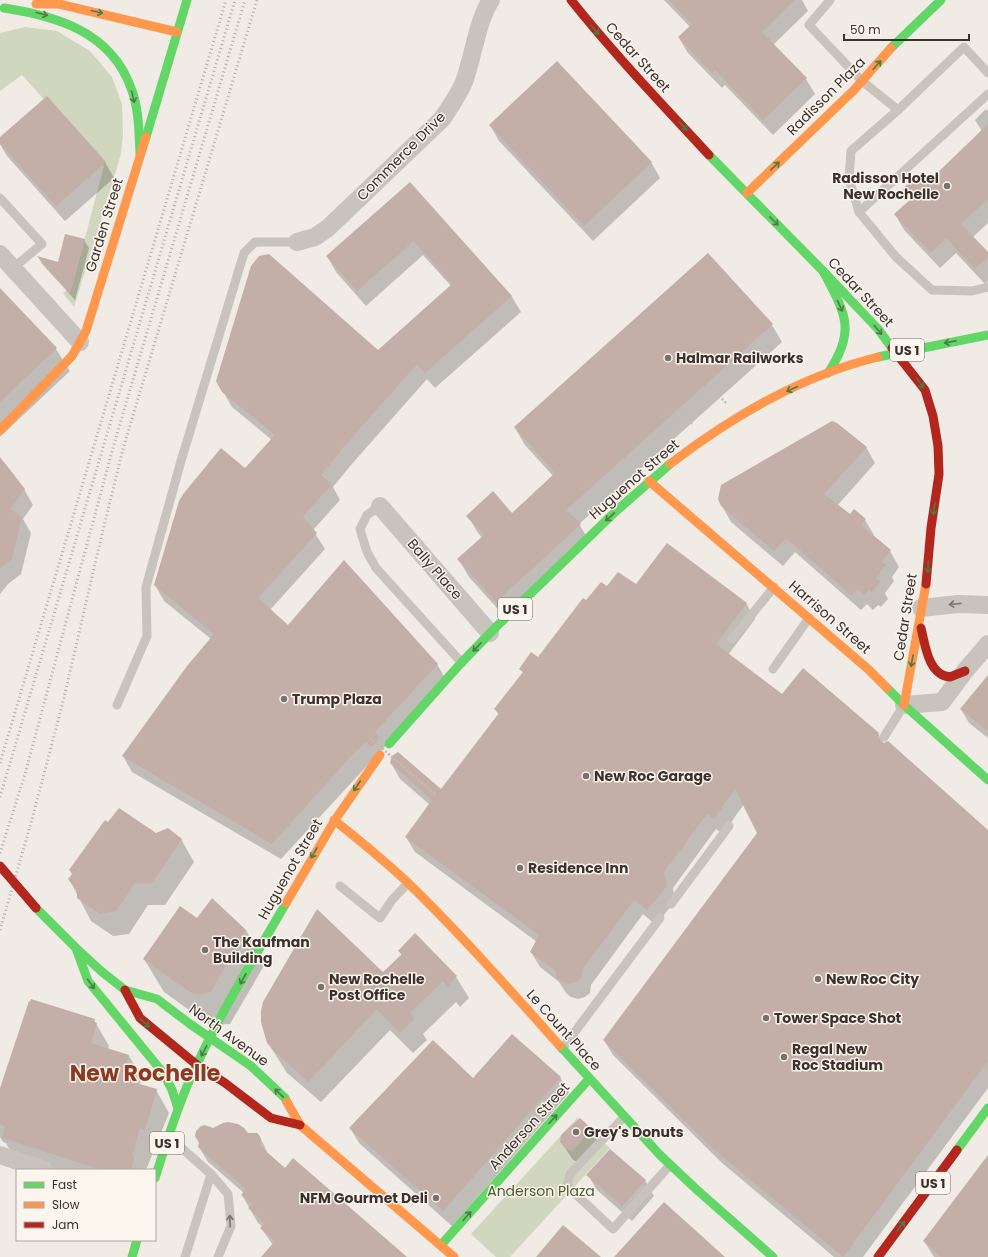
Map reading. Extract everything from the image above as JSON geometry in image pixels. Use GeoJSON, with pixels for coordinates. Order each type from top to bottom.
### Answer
{"type":"FeatureCollection","features":[{"type":"Feature","properties":{"kind":"main road","name":"Garden Street"},"geometry":{"type":"LineString","coordinates":[[0,430],[60,370],[72,356],[80,342],[91,316],[187,0]]}},
{"type":"Feature","properties":{"kind":"main road","name":"Cedar Street"},"geometry":{"type":"LineString","coordinates":[[571,0],[580,6],[594,29],[633,73],[747,194],[878,329],[925,390],[933,416],[938,446],[939,474],[931,528],[927,581],[904,705]]}},
{"type":"Feature","properties":{"kind":"main road","name":"Radisson Plaza"},"geometry":{"type":"LineString","coordinates":[[747,194],[862,81],[895,44],[940,0]]}},
{"type":"Feature","properties":{"kind":"main road"},"geometry":{"type":"LineString","coordinates":[[2,9],[32,4],[60,4],[177,32]]}},
{"type":"Feature","properties":{"kind":"main road"},"geometry":{"type":"LineString","coordinates":[[2,9],[40,14],[71,24],[85,31],[107,49],[121,67],[131,88],[137,117],[140,154]]}},
{"type":"Feature","properties":{"kind":"main road"},"geometry":{"type":"LineString","coordinates":[[823,271],[842,311],[846,327],[844,345],[839,357],[828,372]]}},
{"type":"Feature","properties":{"kind":"main road","name":"Huguenot Street"},"geometry":{"type":"LineString","coordinates":[[389,744],[490,633],[573,551],[649,481],[675,460],[721,427],[770,399],[828,372],[896,352],[988,335]]}},
{"type":"Feature","properties":{"kind":"main road","name":"Harrison Street"},"geometry":{"type":"LineString","coordinates":[[649,481],[868,669],[904,705],[988,780]]}},
{"type":"Feature","properties":{"kind":"main road"},"geometry":{"type":"LineString","coordinates":[[920,616],[930,659],[935,670],[945,677],[953,676],[965,670]]}},
{"type":"Feature","properties":{"kind":"main road","name":"Huguenot Street"},"geometry":{"type":"LineString","coordinates":[[156,1175],[178,1108],[211,1038],[294,887],[334,820],[359,782],[380,755]]}},
{"type":"Feature","properties":{"kind":"main road","name":"Le Count Place"},"geometry":{"type":"LineString","coordinates":[[334,820],[362,841],[423,897],[480,957],[624,1117],[670,1165],[773,1257]]}},
{"type":"Feature","properties":{"kind":"main road","name":"North Avenue"},"geometry":{"type":"LineString","coordinates":[[0,866],[36,908],[101,971],[125,990],[157,999],[190,1024],[251,1066],[285,1098],[300,1125],[454,1257]]}},
{"type":"Feature","properties":{"kind":"main road"},"geometry":{"type":"LineString","coordinates":[[76,948],[88,981],[164,1074],[172,1090],[178,1108]]}},
{"type":"Feature","properties":{"kind":"main road","name":"North Avenue"},"geometry":{"type":"LineString","coordinates":[[125,990],[140,1018],[197,1065],[225,1082],[271,1118],[300,1125]]}},
{"type":"Feature","properties":{"kind":"main road","name":"Anderson Street"},"geometry":{"type":"LineString","coordinates":[[441,1245],[589,1079]]}},
{"type":"Feature","properties":{"kind":"main road","name":"US 1"},"geometry":{"type":"LineString","coordinates":[[878,1257],[988,1108]]}},
{"type":"Feature","properties":{"kind":"main road"},"geometry":{"type":"LineString","coordinates":[[134,1256],[137,1241]]}},
{"type":"Feature","properties":{"kind":"street","name":"Commerce Drive"},"geometry":{"type":"LineString","coordinates":[[297,242],[315,238],[328,228],[442,119],[456,99],[464,82],[482,20],[491,0]]}},
{"type":"Feature","properties":{"kind":"street"},"geometry":{"type":"LineString","coordinates":[[0,254],[80,342]]}},
{"type":"Feature","properties":{"kind":"street","name":"Bally Place"},"geometry":{"type":"LineString","coordinates":[[380,506],[490,633]]}},
{"type":"Feature","properties":{"kind":"street"},"geometry":{"type":"LineString","coordinates":[[920,616],[958,604],[988,604]]}},
{"type":"Feature","properties":{"kind":"street"},"geometry":{"type":"LineString","coordinates":[[904,705],[942,702],[965,670],[988,644]]}},
{"type":"Feature","properties":{"kind":"street"},"geometry":{"type":"LineString","coordinates":[[0,1155],[41,1169]]}},
{"type":"Feature","properties":{"kind":"lane"},"geometry":{"type":"LineString","coordinates":[[830,0],[809,25],[862,81],[898,110]]}},
{"type":"Feature","properties":{"kind":"lane"},"geometry":{"type":"LineString","coordinates":[[988,74],[964,47],[898,110],[851,151],[849,179],[859,212],[896,257],[932,290],[972,291],[988,287]]}},
{"type":"Feature","properties":{"kind":"lane"},"geometry":{"type":"LineString","coordinates":[[859,212],[988,94]]}},
{"type":"Feature","properties":{"kind":"lane"},"geometry":{"type":"LineString","coordinates":[[0,198],[42,244],[13,268]]}},
{"type":"Feature","properties":{"kind":"lane"},"geometry":{"type":"LineString","coordinates":[[117,705],[147,636],[146,587],[181,461],[244,253],[255,242],[297,242]]}},
{"type":"Feature","properties":{"kind":"lane"},"geometry":{"type":"LineString","coordinates":[[380,506],[366,515],[360,529],[367,552],[376,568],[462,663]]}},
{"type":"Feature","properties":{"kind":"lane"},"geometry":{"type":"LineString","coordinates":[[732,639],[774,587]]}},
{"type":"Feature","properties":{"kind":"lane"},"geometry":{"type":"LineString","coordinates":[[773,670],[809,618]]}},
{"type":"Feature","properties":{"kind":"lane"},"geometry":{"type":"LineString","coordinates":[[884,737],[904,705]]}},
{"type":"Feature","properties":{"kind":"lane"},"geometry":{"type":"LineString","coordinates":[[671,904],[729,826]]}},
{"type":"Feature","properties":{"kind":"lane"},"geometry":{"type":"LineString","coordinates":[[340,886],[380,918],[392,900],[408,883]]}},
{"type":"Feature","properties":{"kind":"lane"},"geometry":{"type":"LineString","coordinates":[[562,1049],[660,918]]}},
{"type":"Feature","properties":{"kind":"lane"},"geometry":{"type":"LineString","coordinates":[[624,1117],[570,1174],[567,1186],[613,1229],[670,1165]]}},
{"type":"Feature","properties":{"kind":"lane"},"geometry":{"type":"LineString","coordinates":[[169,1137],[211,1174],[228,1194],[231,1226],[218,1257]]}},
{"type":"Feature","properties":{"kind":"lane"},"geometry":{"type":"LineString","coordinates":[[185,1257],[211,1174]]}},
{"type":"Feature","properties":{"kind":"path"},"geometry":{"type":"LineString","coordinates":[[640,471],[631,461],[712,388],[729,405]]}},
{"type":"Feature","properties":{"kind":"path"},"geometry":{"type":"LineString","coordinates":[[683,414],[695,427]]}},
{"type":"Feature","properties":{"kind":"path"},"geometry":{"type":"LineString","coordinates":[[676,421],[687,433]]}},
{"type":"Feature","properties":{"kind":"path"},"geometry":{"type":"LineString","coordinates":[[669,427],[680,438]]}},
{"type":"Feature","properties":{"kind":"path"},"geometry":{"type":"LineString","coordinates":[[661,434],[671,444]]}},
{"type":"Feature","properties":{"kind":"path"},"geometry":{"type":"LineString","coordinates":[[370,738],[436,795]]}},
{"type":"Feature","properties":{"kind":"green space"},"geometry":{"type":"Polygon","coordinates":[[[25,27],[57,31],[90,51],[112,77],[122,104],[123,134],[121,154],[74,307],[63,293],[72,287],[104,166],[22,75],[0,91],[0,33],[25,27]]]}},
{"type":"Feature","properties":{"kind":"green space","name":"Anderson Plaza"},"geometry":{"type":"Polygon","coordinates":[[[577,1118],[610,1148],[510,1257],[496,1257],[471,1234],[577,1118]]]}},
{"type":"Feature","properties":{"kind":"building"},"geometry":{"type":"Polygon","coordinates":[[[669,0],[795,0],[762,32],[807,78],[763,120],[715,70],[712,73],[678,37],[692,24],[669,0]]]}},
{"type":"Feature","properties":{"kind":"building"},"geometry":{"type":"Polygon","coordinates":[[[557,61],[652,162],[584,226],[489,125],[557,61]]]}},
{"type":"Feature","properties":{"kind":"building"},"geometry":{"type":"Polygon","coordinates":[[[47,96],[106,162],[56,206],[0,144],[0,137],[47,96]]]}},
{"type":"Feature","properties":{"kind":"building","name":"Radisson Hotel New Rochelle"},"geometry":{"type":"Polygon","coordinates":[[[988,124],[988,199],[961,224],[988,252],[988,257],[975,269],[946,238],[931,253],[894,214],[911,199],[902,190],[913,178],[917,182],[926,174],[931,179],[988,124]]]}},
{"type":"Feature","properties":{"kind":"building"},"geometry":{"type":"Polygon","coordinates":[[[410,182],[512,296],[425,373],[417,364],[342,449],[321,475],[332,484],[303,517],[317,533],[258,598],[288,625],[344,560],[438,664],[375,732],[379,736],[377,743],[371,747],[366,742],[353,754],[272,844],[122,756],[187,666],[214,634],[154,585],[179,501],[184,493],[221,448],[245,468],[275,435],[222,392],[216,381],[251,266],[259,256],[269,254],[378,350],[452,284],[414,241],[357,291],[326,256],[410,182]]]}},
{"type":"Feature","properties":{"kind":"building"},"geometry":{"type":"Polygon","coordinates":[[[65,234],[85,239],[70,294],[37,256],[58,262],[65,234]]]}},
{"type":"Feature","properties":{"kind":"building"},"geometry":{"type":"Polygon","coordinates":[[[708,253],[773,324],[566,510],[581,524],[496,602],[457,559],[484,535],[466,516],[493,491],[512,513],[555,473],[514,427],[708,253]]]}},
{"type":"Feature","properties":{"kind":"building"},"geometry":{"type":"Polygon","coordinates":[[[0,288],[57,348],[0,402],[0,288]]]}},
{"type":"Feature","properties":{"kind":"building"},"geometry":{"type":"Polygon","coordinates":[[[832,421],[837,423],[867,447],[824,494],[850,514],[854,509],[866,519],[861,525],[891,550],[882,562],[886,565],[876,578],[880,582],[872,592],[869,590],[864,595],[858,589],[851,595],[786,538],[774,551],[721,506],[718,499],[721,485],[832,421]]]}},
{"type":"Feature","properties":{"kind":"building"},"geometry":{"type":"Polygon","coordinates":[[[0,457],[25,489],[10,509],[22,517],[12,559],[0,568],[0,457]]]}},
{"type":"Feature","properties":{"kind":"building","name":"New Roc City"},"geometry":{"type":"Polygon","coordinates":[[[667,543],[747,603],[716,644],[782,694],[803,668],[879,733],[878,737],[881,742],[884,743],[888,741],[988,830],[988,1061],[843,1257],[711,1147],[603,1040],[757,833],[735,789],[714,819],[707,814],[664,872],[667,886],[647,910],[634,900],[582,970],[582,977],[576,982],[568,984],[556,978],[556,971],[530,952],[539,935],[405,837],[432,800],[390,763],[392,756],[398,752],[441,789],[499,713],[494,709],[523,672],[519,669],[531,652],[538,657],[583,598],[586,600],[601,582],[607,586],[618,572],[636,584],[667,543]]]}},
{"type":"Feature","properties":{"kind":"building"},"geometry":{"type":"Polygon","coordinates":[[[988,675],[988,731],[960,709],[988,675]]]}},
{"type":"Feature","properties":{"kind":"building"},"geometry":{"type":"Polygon","coordinates":[[[119,808],[156,833],[168,828],[182,839],[152,883],[135,883],[116,911],[100,914],[77,898],[77,890],[68,879],[73,873],[69,870],[105,820],[108,822],[119,808]]]}},
{"type":"Feature","properties":{"kind":"building","name":"The Kaufman Building"},"geometry":{"type":"Polygon","coordinates":[[[212,898],[246,930],[211,991],[197,995],[190,992],[143,959],[180,906],[197,918],[212,898]]]}},
{"type":"Feature","properties":{"kind":"building","name":"New Rochelle Post Office"},"geometry":{"type":"Polygon","coordinates":[[[317,909],[383,972],[402,954],[398,951],[415,933],[457,976],[448,986],[443,981],[410,1013],[415,1018],[400,1033],[377,1009],[308,1082],[267,1043],[261,1022],[261,1011],[263,1002],[317,909]]]}},
{"type":"Feature","properties":{"kind":"building"},"geometry":{"type":"Polygon","coordinates":[[[31,999],[95,1019],[94,1022],[97,1023],[91,1043],[129,1055],[122,1079],[157,1089],[145,1130],[140,1128],[132,1155],[134,1156],[134,1159],[131,1169],[99,1169],[2,1138],[5,1126],[0,1124],[0,1088],[29,1001],[30,1002],[31,999]]]}},
{"type":"Feature","properties":{"kind":"building"},"geometry":{"type":"Polygon","coordinates":[[[512,1034],[561,1077],[443,1211],[349,1128],[433,1040],[473,1078],[512,1034]]]}},
{"type":"Feature","properties":{"kind":"building","name":"Grey's Donuts"},"geometry":{"type":"Polygon","coordinates":[[[580,1118],[592,1129],[572,1152],[565,1148],[560,1142],[561,1135],[580,1118]]]}},
{"type":"Feature","properties":{"kind":"building"},"geometry":{"type":"Polygon","coordinates":[[[228,1122],[238,1124],[248,1133],[257,1133],[261,1139],[260,1146],[285,1168],[293,1158],[407,1257],[261,1257],[275,1241],[260,1228],[265,1223],[248,1208],[252,1204],[241,1195],[246,1189],[198,1147],[199,1143],[195,1136],[196,1131],[201,1126],[205,1125],[213,1128],[228,1122]]]}},
{"type":"Feature","properties":{"kind":"building"},"geometry":{"type":"Polygon","coordinates":[[[610,1149],[646,1180],[622,1206],[586,1175],[610,1149]]]}},
{"type":"Feature","properties":{"kind":"building"},"geometry":{"type":"Polygon","coordinates":[[[988,1155],[988,1257],[941,1257],[923,1241],[988,1155]]]}},
{"type":"Feature","properties":{"kind":"building"},"geometry":{"type":"Polygon","coordinates":[[[664,1202],[725,1257],[614,1257],[664,1202]]]}},
{"type":"Feature","properties":{"kind":"building"},"geometry":{"type":"Polygon","coordinates":[[[563,1225],[601,1257],[536,1257],[563,1225]]]}},
{"type":"Feature","properties":{"kind":"railway"},"geometry":{"type":"LineString","coordinates":[[0,763],[226,0]]}},
{"type":"Feature","properties":{"kind":"railway"},"geometry":{"type":"LineString","coordinates":[[0,797],[235,0]]}},
{"type":"Feature","properties":{"kind":"railway"},"geometry":{"type":"LineString","coordinates":[[0,853],[25,774],[114,444],[245,0]]}},
{"type":"Feature","properties":{"kind":"railway"},"geometry":{"type":"LineString","coordinates":[[0,930],[31,823],[63,702],[123,449],[257,0]]}},
{"type":"Feature","properties":{"kind":"traffic: fast"},"geometry":{"type":"LineString","coordinates":[[146,137],[187,0]]}},
{"type":"Feature","properties":{"kind":"traffic: fast"},"geometry":{"type":"LineString","coordinates":[[891,48],[941,0]]}},
{"type":"Feature","properties":{"kind":"traffic: fast"},"geometry":{"type":"LineString","coordinates":[[4,8],[24,11],[62,22],[80,30],[96,40],[110,53],[122,69],[134,96],[138,120],[140,154]]}},
{"type":"Feature","properties":{"kind":"traffic: fast"},"geometry":{"type":"LineString","coordinates":[[709,155],[878,329],[892,348]]}},
{"type":"Feature","properties":{"kind":"traffic: fast"},"geometry":{"type":"LineString","coordinates":[[823,271],[842,310],[845,322],[843,345],[828,373]]}},
{"type":"Feature","properties":{"kind":"traffic: fast"},"geometry":{"type":"LineString","coordinates":[[878,357],[988,335]]}},
{"type":"Feature","properties":{"kind":"traffic: fast"},"geometry":{"type":"LineString","coordinates":[[389,744],[461,663],[497,626],[615,512],[670,464]]}},
{"type":"Feature","properties":{"kind":"traffic: fast"},"geometry":{"type":"LineString","coordinates":[[887,688],[988,780]]}},
{"type":"Feature","properties":{"kind":"traffic: fast"},"geometry":{"type":"LineString","coordinates":[[156,1175],[181,1102],[201,1055],[236,989],[286,903]]}},
{"type":"Feature","properties":{"kind":"traffic: fast"},"geometry":{"type":"LineString","coordinates":[[36,908],[76,948],[125,990],[157,999],[190,1024],[251,1066],[285,1098],[287,1102]]}},
{"type":"Feature","properties":{"kind":"traffic: fast"},"geometry":{"type":"LineString","coordinates":[[77,951],[88,981],[164,1074],[172,1090],[178,1108]]}},
{"type":"Feature","properties":{"kind":"traffic: fast"},"geometry":{"type":"LineString","coordinates":[[560,1046],[660,1155],[773,1257]]}},
{"type":"Feature","properties":{"kind":"traffic: fast"},"geometry":{"type":"LineString","coordinates":[[441,1245],[589,1079]]}},
{"type":"Feature","properties":{"kind":"traffic: fast"},"geometry":{"type":"LineString","coordinates":[[957,1150],[988,1108]]}},
{"type":"Feature","properties":{"kind":"traffic: fast"},"geometry":{"type":"LineString","coordinates":[[132,1257],[137,1241]]}},
{"type":"Feature","properties":{"kind":"traffic: slow"},"geometry":{"type":"LineString","coordinates":[[36,4],[59,4],[177,32]]}},
{"type":"Feature","properties":{"kind":"traffic: slow"},"geometry":{"type":"LineString","coordinates":[[747,193],[854,90],[891,48]]}},
{"type":"Feature","properties":{"kind":"traffic: slow"},"geometry":{"type":"LineString","coordinates":[[0,430],[72,356],[86,331],[146,137]]}},
{"type":"Feature","properties":{"kind":"traffic: slow"},"geometry":{"type":"LineString","coordinates":[[670,464],[718,430],[769,400],[822,375],[878,357]]}},
{"type":"Feature","properties":{"kind":"traffic: slow"},"geometry":{"type":"LineString","coordinates":[[649,481],[868,669],[887,688]]}},
{"type":"Feature","properties":{"kind":"traffic: slow"},"geometry":{"type":"LineString","coordinates":[[904,705],[926,584]]}},
{"type":"Feature","properties":{"kind":"traffic: slow"},"geometry":{"type":"LineString","coordinates":[[286,903],[335,820],[380,755]]}},
{"type":"Feature","properties":{"kind":"traffic: slow"},"geometry":{"type":"LineString","coordinates":[[334,820],[361,841],[404,879],[484,961],[560,1046]]}},
{"type":"Feature","properties":{"kind":"traffic: slow"},"geometry":{"type":"LineString","coordinates":[[287,1102],[300,1125],[454,1257]]}},
{"type":"Feature","properties":{"kind":"traffic: jam"},"geometry":{"type":"LineString","coordinates":[[571,0],[621,59],[709,155]]}},
{"type":"Feature","properties":{"kind":"traffic: jam"},"geometry":{"type":"LineString","coordinates":[[892,348],[925,390],[933,416],[938,446],[939,474],[931,528],[926,584]]}},
{"type":"Feature","properties":{"kind":"traffic: jam"},"geometry":{"type":"LineString","coordinates":[[921,628],[926,650],[932,665],[937,671],[950,677],[965,671]]}},
{"type":"Feature","properties":{"kind":"traffic: jam"},"geometry":{"type":"LineString","coordinates":[[0,866],[36,908]]}},
{"type":"Feature","properties":{"kind":"traffic: jam"},"geometry":{"type":"LineString","coordinates":[[125,990],[140,1018],[197,1065],[225,1083],[271,1118],[300,1125]]}},
{"type":"Feature","properties":{"kind":"traffic: jam"},"geometry":{"type":"LineString","coordinates":[[878,1257],[957,1150]]}},
{"type":"Feature","properties":{"kind":"place","name":"Radisson Hotel New Rochelle"},"geometry":{"type":"Point","coordinates":[947,186]}},
{"type":"Feature","properties":{"kind":"place","name":"Halmar Railworks"},"geometry":{"type":"Point","coordinates":[668,358]}},
{"type":"Feature","properties":{"kind":"place","name":"Trump Plaza"},"geometry":{"type":"Point","coordinates":[284,699]}},
{"type":"Feature","properties":{"kind":"place","name":"New Roc Garage"},"geometry":{"type":"Point","coordinates":[586,776]}},
{"type":"Feature","properties":{"kind":"place","name":"Residence Inn"},"geometry":{"type":"Point","coordinates":[520,868]}},
{"type":"Feature","properties":{"kind":"place","name":"The Kaufman Building"},"geometry":{"type":"Point","coordinates":[205,950]}},
{"type":"Feature","properties":{"kind":"place","name":"New Roc City"},"geometry":{"type":"Point","coordinates":[818,979]}},
{"type":"Feature","properties":{"kind":"place","name":"New Rochelle Post Office"},"geometry":{"type":"Point","coordinates":[321,987]}},
{"type":"Feature","properties":{"kind":"place","name":"Tower Space Shot"},"geometry":{"type":"Point","coordinates":[766,1018]}},
{"type":"Feature","properties":{"kind":"place","name":"Regal New Roc Stadium"},"geometry":{"type":"Point","coordinates":[784,1057]}},
{"type":"Feature","properties":{"kind":"place","name":"Grey's Donuts"},"geometry":{"type":"Point","coordinates":[576,1132]}},
{"type":"Feature","properties":{"kind":"place","name":"NFM Gourmet Deli"},"geometry":{"type":"Point","coordinates":[436,1198]}},
{"type":"Feature","properties":{"kind":"district","name":"New Rochelle"},"geometry":{"type":"Point","coordinates":[145,1073]}}]}
